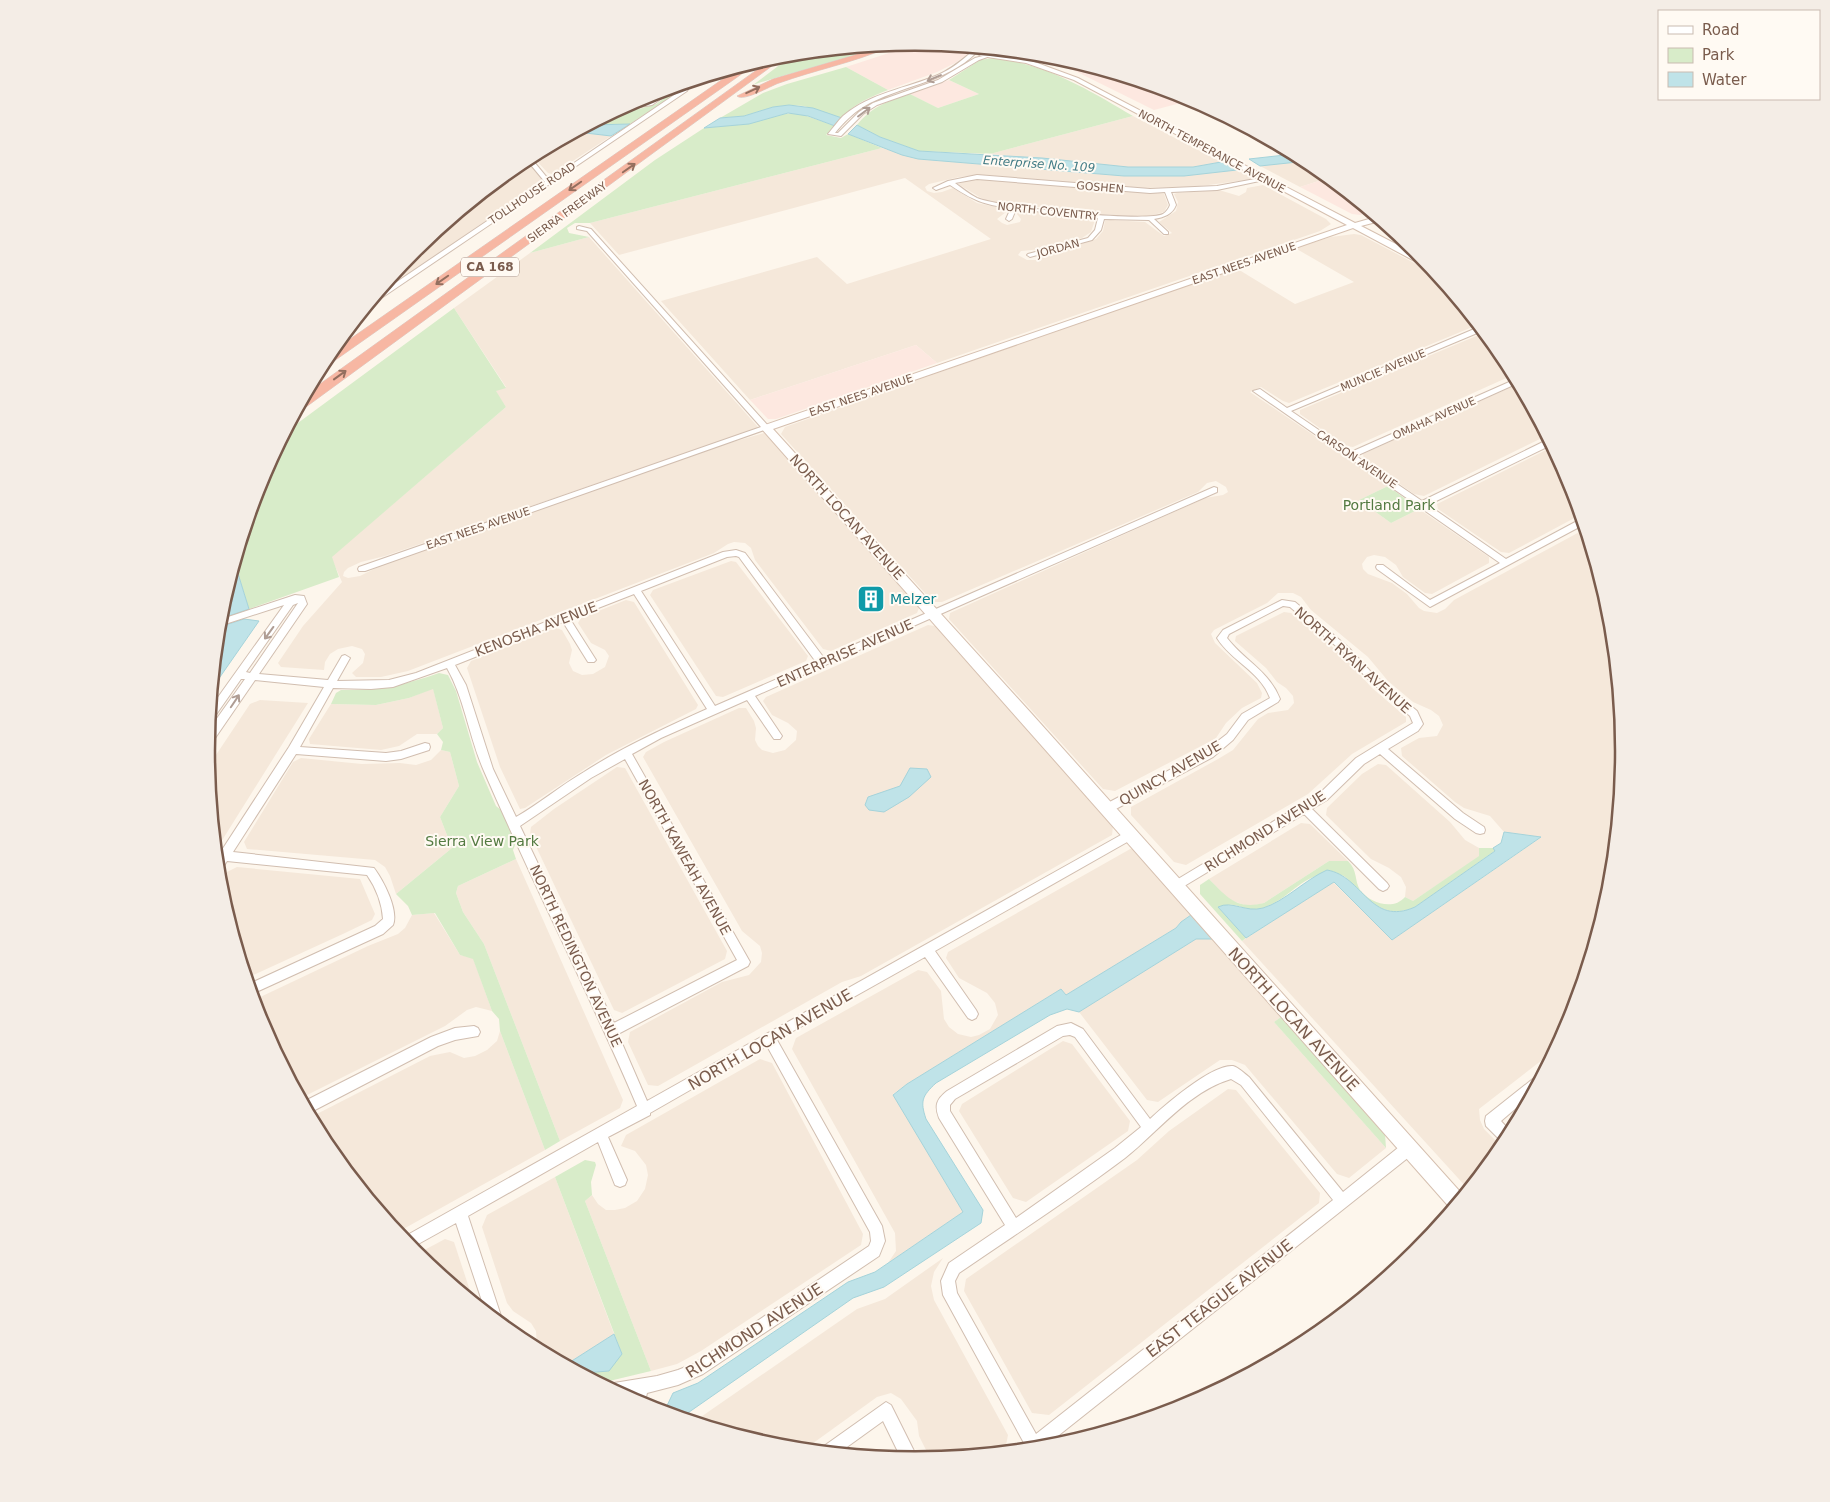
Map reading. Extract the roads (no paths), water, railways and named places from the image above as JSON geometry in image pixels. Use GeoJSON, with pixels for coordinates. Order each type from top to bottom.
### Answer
{"type":"FeatureCollection","features":[{"type":"Feature","properties":{"kind":"highway"},"geometry":{"type":"LineString","coordinates":[[680,132],[737,98],[762,86],[867,53]]}},
{"type":"Feature","properties":{"kind":"highway","name":"SIERRA FREEWAY"},"geometry":{"type":"LineString","coordinates":[[312,396],[768,67]]}},
{"type":"Feature","properties":{"kind":"highway","name":"SIERRA FREEWAY"},"geometry":{"type":"LineString","coordinates":[[342,350],[734,75]]}},
{"type":"Feature","properties":{"kind":"highway"},"geometry":{"type":"LineString","coordinates":[[686,108],[719,79]]}},
{"type":"Feature","properties":{"kind":"main road","name":"NORTH TEMPERANCE AVENUE"},"geometry":{"type":"LineString","coordinates":[[1000,56],[1027,61],[1068,76],[1266,179],[1394,241]]}},
{"type":"Feature","properties":{"kind":"main road","name":"NORTH TEMPERANCE AVENUE"},"geometry":{"type":"LineString","coordinates":[[1044,64],[1068,71],[1110,92],[1405,251]]}},
{"type":"Feature","properties":{"kind":"main road"},"geometry":{"type":"LineString","coordinates":[[1068,76],[1110,92]]}},
{"type":"Feature","properties":{"kind":"main road","name":"EAST NEES AVENUE"},"geometry":{"type":"LineString","coordinates":[[1357,224],[1367,218]]}},
{"type":"Feature","properties":{"kind":"main road","name":"EAST NEES AVENUE"},"geometry":{"type":"LineString","coordinates":[[766,428],[1371,221]]}},
{"type":"Feature","properties":{"kind":"main road","name":"NORTH LOCAN AVENUE"},"geometry":{"type":"LineString","coordinates":[[766,428],[1132,834],[1453,1198]]}},
{"type":"Feature","properties":{"kind":"street"},"geometry":{"type":"LineString","coordinates":[[971,54],[963,63],[943,74],[864,104],[854,110],[831,134],[839,135],[861,113],[885,99],[940,80],[977,59],[989,56]]}},
{"type":"Feature","properties":{"kind":"street","name":"TOLLHOUSE ROAD"},"geometry":{"type":"LineString","coordinates":[[388,291],[683,91]]}},
{"type":"Feature","properties":{"kind":"street"},"geometry":{"type":"LineString","coordinates":[[533,164],[548,182]]}},
{"type":"Feature","properties":{"kind":"street","name":"GOSHEN"},"geometry":{"type":"LineString","coordinates":[[936,188],[966,178],[997,177],[1111,188],[1167,190],[1230,186],[1266,179]]}},
{"type":"Feature","properties":{"kind":"street","name":"NORTH COVENTRY"},"geometry":{"type":"LineString","coordinates":[[950,182],[981,201],[1014,207],[1101,217],[1151,219]]}},
{"type":"Feature","properties":{"kind":"street"},"geometry":{"type":"LineString","coordinates":[[1230,186],[1235,192]]}},
{"type":"Feature","properties":{"kind":"street"},"geometry":{"type":"LineString","coordinates":[[1151,219],[1165,215],[1172,208],[1172,202],[1167,190]]}},
{"type":"Feature","properties":{"kind":"street"},"geometry":{"type":"LineString","coordinates":[[1008,219],[1014,207]]}},
{"type":"Feature","properties":{"kind":"street","name":"JORDAN"},"geometry":{"type":"LineString","coordinates":[[1030,255],[1090,239],[1098,230],[1101,217]]}},
{"type":"Feature","properties":{"kind":"street"},"geometry":{"type":"LineString","coordinates":[[1151,219],[1166,233]]}},
{"type":"Feature","properties":{"kind":"street","name":"NORTH LOCAN AVENUE"},"geometry":{"type":"LineString","coordinates":[[579,228],[590,230],[766,428]]}},
{"type":"Feature","properties":{"kind":"street","name":"MUNCIE AVENUE"},"geometry":{"type":"LineString","coordinates":[[1286,411],[1475,331]]}},
{"type":"Feature","properties":{"kind":"street","name":"OMAHA AVENUE"},"geometry":{"type":"LineString","coordinates":[[1351,455],[1510,384]]}},
{"type":"Feature","properties":{"kind":"street","name":"CARSON AVENUE"},"geometry":{"type":"LineString","coordinates":[[1257,391],[1506,562]]}},
{"type":"Feature","properties":{"kind":"street","name":"EAST NEES AVENUE"},"geometry":{"type":"LineString","coordinates":[[362,569],[766,428]]}},
{"type":"Feature","properties":{"kind":"street"},"geometry":{"type":"LineString","coordinates":[[1423,504],[1544,445]]}},
{"type":"Feature","properties":{"kind":"street","name":"ENTERPRISE AVENUE"},"geometry":{"type":"LineString","coordinates":[[514,824],[587,775],[626,752],[713,710],[1214,490]]}},
{"type":"Feature","properties":{"kind":"street"},"geometry":{"type":"LineString","coordinates":[[1380,567],[1430,604],[1577,524]]}},
{"type":"Feature","properties":{"kind":"street","name":"KENOSHA AVENUE"},"geometry":{"type":"LineString","coordinates":[[238,675],[332,683],[392,684],[726,554],[736,553],[742,555],[822,663]]}},
{"type":"Feature","properties":{"kind":"street"},"geometry":{"type":"LineString","coordinates":[[636,590],[713,710]]}},
{"type":"Feature","properties":{"kind":"street"},"geometry":{"type":"LineString","coordinates":[[228,620],[296,597],[301,598]]}},
{"type":"Feature","properties":{"kind":"street"},"geometry":{"type":"LineString","coordinates":[[217,706],[290,603],[301,598]]}},
{"type":"Feature","properties":{"kind":"street"},"geometry":{"type":"LineString","coordinates":[[216,729],[251,676],[303,604],[301,598]]}},
{"type":"Feature","properties":{"kind":"street","name":"NORTH RYAN AVENUE"},"geometry":{"type":"LineString","coordinates":[[1275,699],[1273,692],[1261,676],[1226,644],[1222,638],[1226,632],[1282,603],[1288,602],[1346,650],[1369,675],[1417,719]]}},
{"type":"Feature","properties":{"kind":"street"},"geometry":{"type":"LineString","coordinates":[[565,618],[591,660]]}},
{"type":"Feature","properties":{"kind":"street"},"geometry":{"type":"LineString","coordinates":[[256,986],[379,930],[389,921],[389,914],[375,876],[370,871],[224,856],[293,750],[346,658]]}},
{"type":"Feature","properties":{"kind":"street","name":"NORTH REDINGTON AVENUE"},"geometry":{"type":"LineString","coordinates":[[449,663],[461,686],[488,769],[611,1031],[645,1110]]}},
{"type":"Feature","properties":{"kind":"street"},"geometry":{"type":"LineString","coordinates":[[749,695],[777,736]]}},
{"type":"Feature","properties":{"kind":"street","name":"QUINCY AVENUE"},"geometry":{"type":"LineString","coordinates":[[1108,808],[1209,754],[1230,737],[1245,717],[1275,699]]}},
{"type":"Feature","properties":{"kind":"street","name":"RICHMOND AVENUE"},"geometry":{"type":"LineString","coordinates":[[1177,885],[1323,797],[1360,761],[1415,728],[1418,724],[1417,719]]}},
{"type":"Feature","properties":{"kind":"street"},"geometry":{"type":"LineString","coordinates":[[293,750],[386,757],[401,755],[425,747]]}},
{"type":"Feature","properties":{"kind":"street"},"geometry":{"type":"LineString","coordinates":[[1380,748],[1458,816],[1480,830]]}},
{"type":"Feature","properties":{"kind":"street","name":"NORTH KAWEAH AVENUE"},"geometry":{"type":"LineString","coordinates":[[611,1031],[744,962],[626,752]]}},
{"type":"Feature","properties":{"kind":"street"},"geometry":{"type":"LineString","coordinates":[[1305,808],[1383,886]]}},
{"type":"Feature","properties":{"kind":"street","name":"NORTH LOCAN AVENUE"},"geometry":{"type":"LineString","coordinates":[[414,1239],[1132,834]]}},
{"type":"Feature","properties":{"kind":"street"},"geometry":{"type":"LineString","coordinates":[[927,950],[972,1014]]}},
{"type":"Feature","properties":{"kind":"street"},"geometry":{"type":"LineString","coordinates":[[1014,1227],[944,1113],[943,1102],[950,1095],[1061,1030],[1071,1029],[1079,1033],[1149,1128]]}},
{"type":"Feature","properties":{"kind":"street"},"geometry":{"type":"LineString","coordinates":[[311,1104],[435,1042],[455,1034],[474,1032]]}},
{"type":"Feature","properties":{"kind":"street","name":"RICHMOND AVENUE"},"geometry":{"type":"LineString","coordinates":[[628,1388],[672,1380],[698,1369],[874,1251],[878,1241],[877,1231],[770,1039]]}},
{"type":"Feature","properties":{"kind":"street"},"geometry":{"type":"LineString","coordinates":[[1029,1441],[950,1294],[948,1281],[954,1268],[1122,1152],[1169,1111],[1219,1074],[1232,1072],[1244,1081],[1342,1201]]}},
{"type":"Feature","properties":{"kind":"street"},"geometry":{"type":"LineString","coordinates":[[1502,1132],[1491,1120],[1526,1092]]}},
{"type":"Feature","properties":{"kind":"street"},"geometry":{"type":"LineString","coordinates":[[601,1135],[620,1180]]}},
{"type":"Feature","properties":{"kind":"street","name":"EAST TEAGUE AVENUE"},"geometry":{"type":"LineString","coordinates":[[1043,1439],[1409,1148]]}},
{"type":"Feature","properties":{"kind":"street"},"geometry":{"type":"LineString","coordinates":[[460,1213],[491,1308]]}},
{"type":"Feature","properties":{"kind":"street"},"geometry":{"type":"LineString","coordinates":[[639,1394],[640,1387]]}},
{"type":"Feature","properties":{"kind":"street"},"geometry":{"type":"LineString","coordinates":[[836,1446],[886,1410],[906,1451]]}},
{"type":"Feature","properties":{"kind":"water"},"geometry":{"type":"Polygon","coordinates":[[[789,105],[813,108],[842,118],[835,126],[808,116],[788,113],[749,124],[704,128],[720,118],[744,116],[773,107],[789,105]]]}},
{"type":"Feature","properties":{"kind":"water"},"geometry":{"type":"Polygon","coordinates":[[[630,124],[611,136],[587,133],[603,125],[630,124]]]}},
{"type":"Feature","properties":{"kind":"water","name":"Enterprise No. 109"},"geometry":{"type":"Polygon","coordinates":[[[857,125],[880,137],[919,151],[1042,158],[1128,167],[1193,167],[1221,162],[1237,170],[1184,176],[1124,176],[918,159],[902,155],[848,134],[857,125]]]}},
{"type":"Feature","properties":{"kind":"water"},"geometry":{"type":"Polygon","coordinates":[[[1282,155],[1293,162],[1260,166],[1249,159],[1282,155]]]}},
{"type":"Feature","properties":{"kind":"water"},"geometry":{"type":"Polygon","coordinates":[[[238,574],[249,609],[229,616],[238,574]]]}},
{"type":"Feature","properties":{"kind":"water"},"geometry":{"type":"Polygon","coordinates":[[[244,619],[259,621],[219,678],[221,660],[227,624],[244,619]]]}},
{"type":"Feature","properties":{"kind":"water"},"geometry":{"type":"Polygon","coordinates":[[[910,768],[927,769],[931,777],[909,797],[884,812],[869,810],[865,805],[868,797],[900,786],[910,768]]]}},
{"type":"Feature","properties":{"kind":"water"},"geometry":{"type":"Polygon","coordinates":[[[1504,832],[1541,837],[1392,940],[1334,882],[1246,938],[1218,907],[1229,905],[1251,909],[1263,908],[1279,901],[1327,870],[1339,874],[1350,881],[1377,906],[1387,911],[1400,911],[1415,907],[1495,851],[1493,848],[1501,843],[1504,832]]]}},
{"type":"Feature","properties":{"kind":"water"},"geometry":{"type":"Polygon","coordinates":[[[1191,915],[1212,939],[1196,939],[1079,1012],[1067,1009],[1050,1015],[936,1083],[925,1095],[923,1108],[926,1119],[983,1210],[981,1223],[884,1287],[853,1298],[688,1413],[667,1405],[673,1393],[698,1383],[848,1282],[875,1272],[963,1212],[893,1095],[907,1084],[1061,989],[1066,995],[1176,928],[1191,915]]]}},
{"type":"Feature","properties":{"kind":"water"},"geometry":{"type":"Polygon","coordinates":[[[614,1334],[622,1354],[609,1371],[593,1372],[572,1361],[614,1334]]]}},
{"type":"Feature","properties":{"kind":"place","name":"Melzer"},"geometry":{"type":"Point","coordinates":[871,599]}},
{"type":"Feature","properties":{"kind":"park label","name":"Portland Park"},"geometry":{"type":"Point","coordinates":[1389,505]}},
{"type":"Feature","properties":{"kind":"park label","name":"Sierra View Park"},"geometry":{"type":"Point","coordinates":[482,841]}}]}
